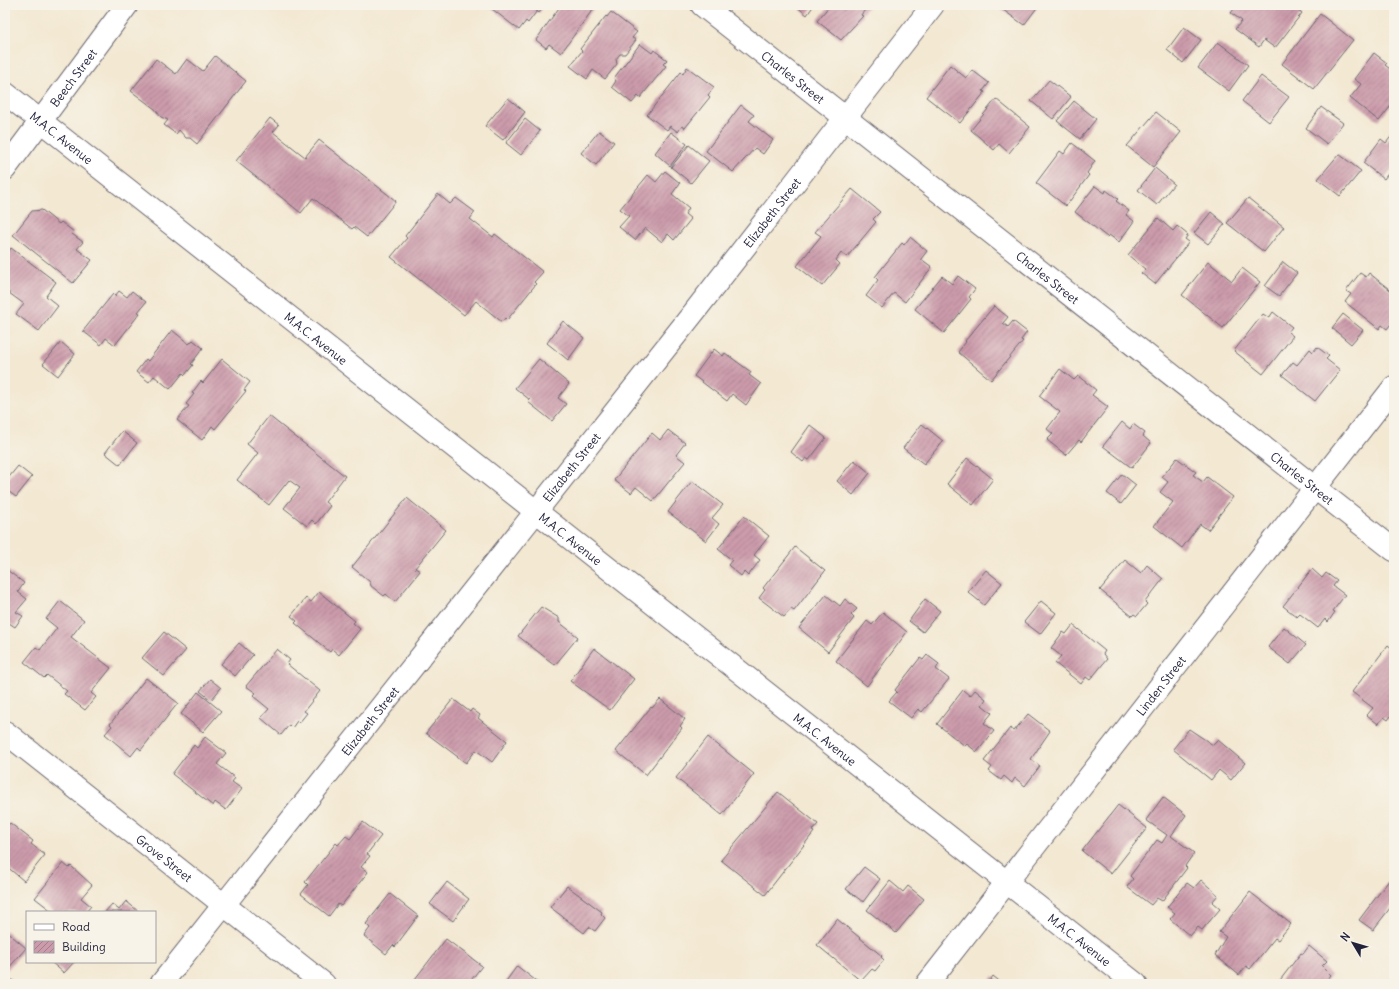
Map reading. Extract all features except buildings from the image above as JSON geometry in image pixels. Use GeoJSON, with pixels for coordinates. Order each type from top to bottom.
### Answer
{"type":"FeatureCollection","features":[{"type":"Feature","properties":{"kind":"street","name":"Beech Street"},"geometry":{"type":"LineString","coordinates":[[5,169],[41,122],[62,90],[127,5]]}},
{"type":"Feature","properties":{"kind":"street","name":"Charles Street"},"geometry":{"type":"LineString","coordinates":[[702,5],[1394,550]]}},
{"type":"Feature","properties":{"kind":"street","name":"Elizabeth Street"},"geometry":{"type":"LineString","coordinates":[[162,984],[536,512],[933,5]]}},
{"type":"Feature","properties":{"kind":"street","name":"M.A.C. Avenue"},"geometry":{"type":"LineString","coordinates":[[5,94],[1136,984]]}},
{"type":"Feature","properties":{"kind":"street","name":"Linden Street"},"geometry":{"type":"LineString","coordinates":[[927,984],[1314,487],[1394,387]]}},
{"type":"Feature","properties":{"kind":"street","name":"Grove Street"},"geometry":{"type":"LineString","coordinates":[[5,732],[324,984]]}}]}
